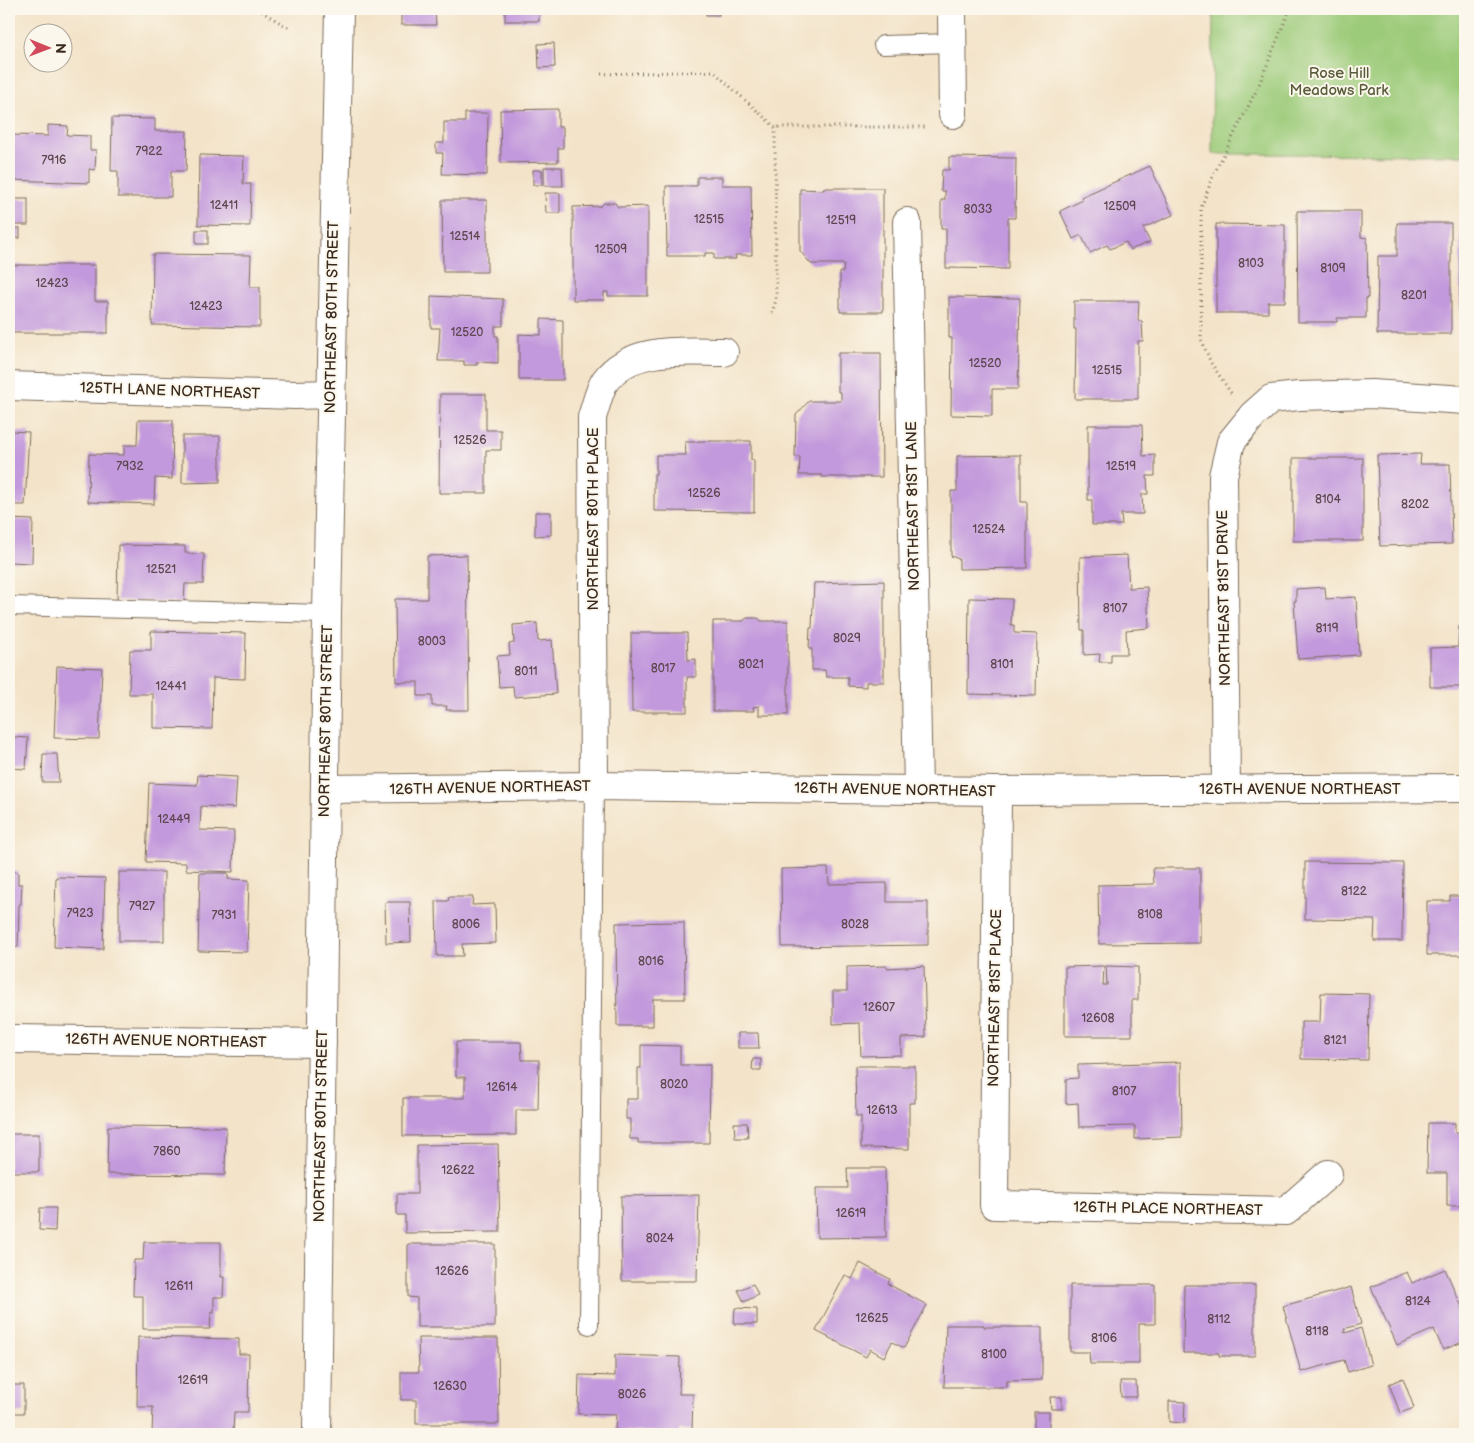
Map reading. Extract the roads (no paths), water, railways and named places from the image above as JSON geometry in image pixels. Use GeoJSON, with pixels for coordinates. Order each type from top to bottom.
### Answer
{"type":"FeatureCollection","features":[{"type":"Feature","properties":{"kind":"street","name":"NORTHEAST 80TH STREET"},"geometry":{"type":"LineString","coordinates":[[317,1434],[327,614],[339,9]]}},
{"type":"Feature","properties":{"kind":"street"},"geometry":{"type":"LineString","coordinates":[[952,9],[953,114]]}},
{"type":"Feature","properties":{"kind":"street","name":"NORTHEAST 81ST LANE"},"geometry":{"type":"LineString","coordinates":[[907,222],[918,790]]}},
{"type":"Feature","properties":{"kind":"street","name":"NORTHEAST 80TH PLACE"},"geometry":{"type":"LineString","coordinates":[[594,786],[592,417],[604,382],[624,362],[657,353],[724,352]]}},
{"type":"Feature","properties":{"kind":"street","name":"125TH LANE NORTHEAST"},"geometry":{"type":"LineString","coordinates":[[9,386],[295,395],[331,394]]}},
{"type":"Feature","properties":{"kind":"street","name":"NORTHEAST 81ST DRIVE"},"geometry":{"type":"LineString","coordinates":[[1226,790],[1223,476],[1231,442],[1252,415],[1271,400],[1299,396],[1372,394],[1465,400]]}},
{"type":"Feature","properties":{"kind":"street","name":"126TH AVENUE NORTHEAST"},"geometry":{"type":"LineString","coordinates":[[325,789],[594,786],[997,791],[1465,788]]}},
{"type":"Feature","properties":{"kind":"street","name":"NORTHEAST 81ST PLACE"},"geometry":{"type":"LineString","coordinates":[[994,1205],[997,791]]}},
{"type":"Feature","properties":{"kind":"street","name":"126TH AVENUE NORTHEAST"},"geometry":{"type":"LineString","coordinates":[[9,1039],[322,1043]]}},
{"type":"Feature","properties":{"kind":"street","name":"126TH PLACE NORTHEAST"},"geometry":{"type":"LineString","coordinates":[[994,1205],[1286,1212],[1328,1174]]}},
{"type":"Feature","properties":{"kind":"lane"},"geometry":{"type":"LineString","coordinates":[[883,45],[953,43]]}},
{"type":"Feature","properties":{"kind":"lane"},"geometry":{"type":"LineString","coordinates":[[9,606],[327,614]]}},
{"type":"Feature","properties":{"kind":"lane"},"geometry":{"type":"LineString","coordinates":[[589,1325],[594,786]]}},
{"type":"Feature","properties":{"kind":"park label","name":"Rose Hill Meadows Park"},"geometry":{"type":"Point","coordinates":[1339,82]}}]}
